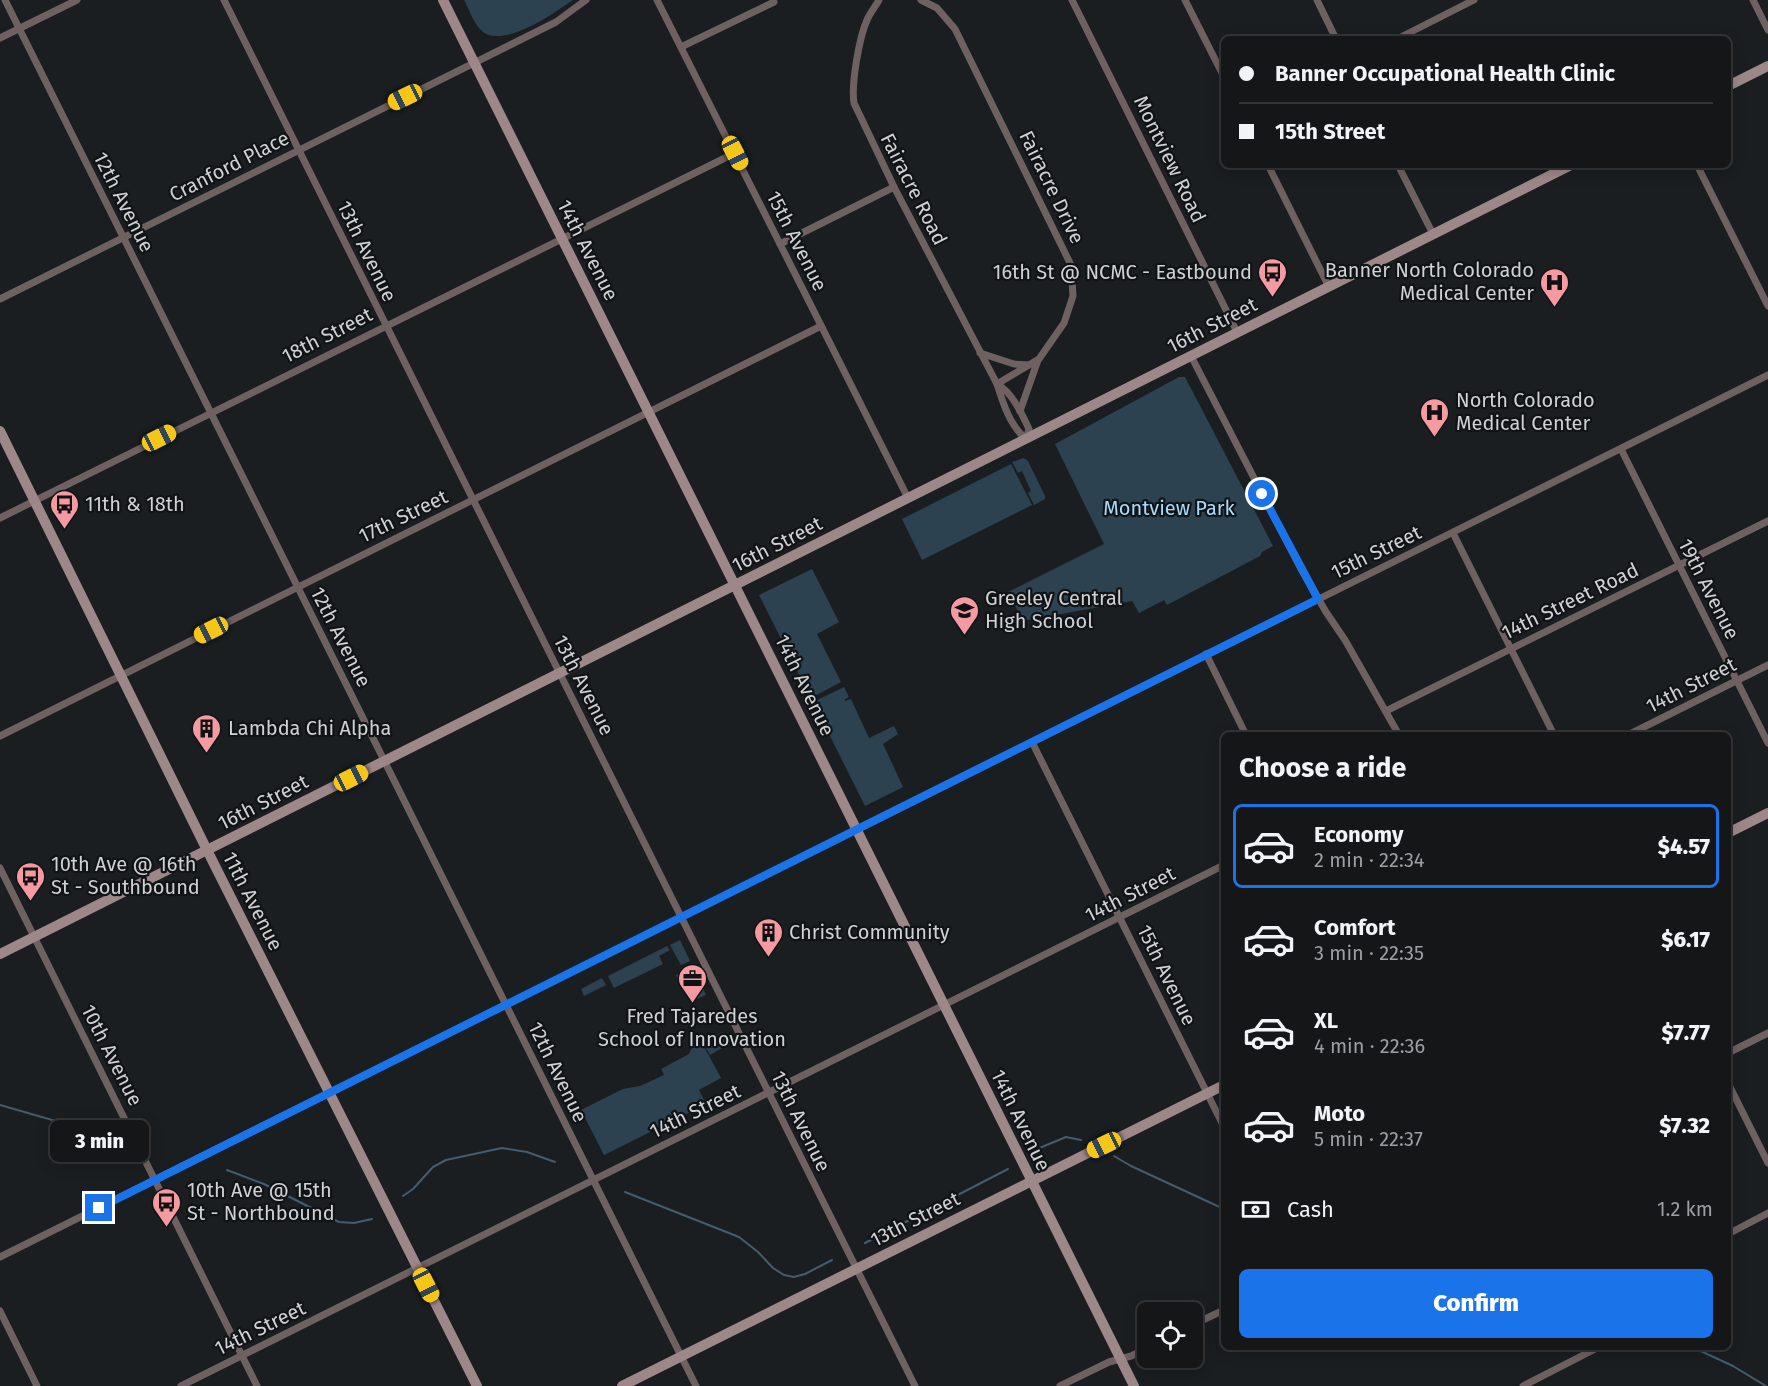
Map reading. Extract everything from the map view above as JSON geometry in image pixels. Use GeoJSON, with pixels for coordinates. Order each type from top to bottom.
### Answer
{"type":"FeatureCollection","features":[{"type":"Feature","properties":{"kind":"main road","name":"14th Avenue"},"geometry":{"type":"LineString","coordinates":[[443,0],[1134,1386]]}},
{"type":"Feature","properties":{"kind":"main road"},"geometry":{"type":"LineString","coordinates":[[1731,84],[1768,66]]}},
{"type":"Feature","properties":{"kind":"main road","name":"16th Street"},"geometry":{"type":"LineString","coordinates":[[0,954],[1565,168]]}},
{"type":"Feature","properties":{"kind":"main road","name":"11th Avenue"},"geometry":{"type":"LineString","coordinates":[[0,431],[207,850],[477,1386]]}},
{"type":"Feature","properties":{"kind":"main road"},"geometry":{"type":"LineString","coordinates":[[1731,832],[1768,813]]}},
{"type":"Feature","properties":{"kind":"main road","name":"13th Street"},"geometry":{"type":"LineString","coordinates":[[622,1386],[1221,1087]]}},
{"type":"Feature","properties":{"kind":"street","name":"12th Avenue"},"geometry":{"type":"LineString","coordinates":[[5,0],[696,1386]]}},
{"type":"Feature","properties":{"kind":"street"},"geometry":{"type":"LineString","coordinates":[[0,38],[77,0]]}},
{"type":"Feature","properties":{"kind":"street","name":"13th Avenue"},"geometry":{"type":"LineString","coordinates":[[224,0],[915,1386]]}},
{"type":"Feature","properties":{"kind":"street","name":"Cranford Place"},"geometry":{"type":"LineString","coordinates":[[0,299],[556,22],[586,0]]}},
{"type":"Feature","properties":{"kind":"street","name":"15th Avenue"},"geometry":{"type":"LineString","coordinates":[[657,0],[908,498]]}},
{"type":"Feature","properties":{"kind":"street"},"geometry":{"type":"LineString","coordinates":[[681,46],[727,26],[774,2],[773,0]]}},
{"type":"Feature","properties":{"kind":"street","name":"Fairacre Road"},"geometry":{"type":"LineString","coordinates":[[879,0],[867,21],[852,91],[854,103],[862,124],[894,187],[997,384],[1017,432],[1026,439],[1029,429],[1020,411],[1004,388],[997,384]]}},
{"type":"Feature","properties":{"kind":"street","name":"Fairacre Drive"},"geometry":{"type":"LineString","coordinates":[[921,0],[937,8],[955,29],[1071,265],[1073,296],[1064,323],[1039,359],[997,384]]}},
{"type":"Feature","properties":{"kind":"street","name":"Montview Road"},"geometry":{"type":"LineString","coordinates":[[1072,0],[1237,332]]}},
{"type":"Feature","properties":{"kind":"street"},"geometry":{"type":"LineString","coordinates":[[1185,0],[1221,71]]}},
{"type":"Feature","properties":{"kind":"street"},"geometry":{"type":"LineString","coordinates":[[1317,0],[1335,36]]}},
{"type":"Feature","properties":{"kind":"street"},"geometry":{"type":"LineString","coordinates":[[1402,36],[1463,2],[1474,0]]}},
{"type":"Feature","properties":{"kind":"street"},"geometry":{"type":"LineString","coordinates":[[1753,0],[1768,30]]}},
{"type":"Feature","properties":{"kind":"street","name":"18th Street"},"geometry":{"type":"LineString","coordinates":[[0,518],[735,153]]}},
{"type":"Feature","properties":{"kind":"street"},"geometry":{"type":"LineString","coordinates":[[1270,168],[1329,286]]}},
{"type":"Feature","properties":{"kind":"street"},"geometry":{"type":"LineString","coordinates":[[1400,168],[1433,234]]}},
{"type":"Feature","properties":{"kind":"street"},"geometry":{"type":"LineString","coordinates":[[1699,168],[1768,306]]}},
{"type":"Feature","properties":{"kind":"street"},"geometry":{"type":"LineString","coordinates":[[780,244],[894,187]]}},
{"type":"Feature","properties":{"kind":"street","name":"17th Street"},"geometry":{"type":"LineString","coordinates":[[0,736],[821,326]]}},
{"type":"Feature","properties":{"kind":"street"},"geometry":{"type":"LineString","coordinates":[[980,353],[1014,364],[1029,365]]}},
{"type":"Feature","properties":{"kind":"street"},"geometry":{"type":"LineString","coordinates":[[1191,356],[1318,599],[1345,640],[1397,732]]}},
{"type":"Feature","properties":{"kind":"street"},"geometry":{"type":"LineString","coordinates":[[1020,411],[1039,359]]}},
{"type":"Feature","properties":{"kind":"street","name":"15th Street"},"geometry":{"type":"LineString","coordinates":[[0,1257],[1768,375]]}},
{"type":"Feature","properties":{"kind":"street","name":"19th Avenue"},"geometry":{"type":"LineString","coordinates":[[1621,449],[1768,743]]}},
{"type":"Feature","properties":{"kind":"street","name":"14th Street Road"},"geometry":{"type":"LineString","coordinates":[[1386,711],[1768,521]]}},
{"type":"Feature","properties":{"kind":"street"},"geometry":{"type":"LineString","coordinates":[[1453,533],[1552,732]]}},
{"type":"Feature","properties":{"kind":"street"},"geometry":{"type":"LineString","coordinates":[[1206,654],[1245,732]]}},
{"type":"Feature","properties":{"kind":"street","name":"14th Street"},"geometry":{"type":"LineString","coordinates":[[1634,732],[1768,665]]}},
{"type":"Feature","properties":{"kind":"street","name":"15th Avenue"},"geometry":{"type":"LineString","coordinates":[[1032,742],[1221,1121]]}},
{"type":"Feature","properties":{"kind":"street","name":"14th Street"},"geometry":{"type":"LineString","coordinates":[[181,1386],[1221,867]]}},
{"type":"Feature","properties":{"kind":"street","name":"10th Avenue"},"geometry":{"type":"LineString","coordinates":[[0,868],[257,1386]]}},
{"type":"Feature","properties":{"kind":"street"},"geometry":{"type":"LineString","coordinates":[[1731,1052],[1768,1033]]}},
{"type":"Feature","properties":{"kind":"street"},"geometry":{"type":"LineString","coordinates":[[1731,1089],[1768,1164]]}},
{"type":"Feature","properties":{"kind":"street"},"geometry":{"type":"LineString","coordinates":[[1731,1232],[1768,1213]]}},
{"type":"Feature","properties":{"kind":"street"},"geometry":{"type":"LineString","coordinates":[[0,1311],[37,1386]]}},
{"type":"Feature","properties":{"kind":"street"},"geometry":{"type":"LineString","coordinates":[[1203,1320],[1221,1311]]}},
{"type":"Feature","properties":{"kind":"street"},"geometry":{"type":"LineString","coordinates":[[1523,1386],[1593,1350]]}},
{"type":"Feature","properties":{"kind":"street"},"geometry":{"type":"LineString","coordinates":[[1060,1386],[1120,1358],[1137,1353]]}},
{"type":"Feature","properties":{"kind":"green space"},"geometry":{"type":"Polygon","coordinates":[[[464,0],[573,0],[527,28],[500,36],[489,35],[480,29],[464,0]]]}},
{"type":"Feature","properties":{"kind":"green space","name":"Montview Park"},"geometry":{"type":"Polygon","coordinates":[[[1179,377],[1185,377],[1273,546],[1262,552],[1260,556],[1167,605],[1164,600],[1139,613],[1132,601],[1023,621],[1008,592],[1104,544],[1055,444],[1179,377]]]}},
{"type":"Feature","properties":{"kind":"green space"},"geometry":{"type":"Polygon","coordinates":[[[1024,458],[1028,461],[1045,496],[1045,499],[1034,505],[1028,493],[1031,491],[1022,471],[1018,473],[1012,462],[1024,458]]]}},
{"type":"Feature","properties":{"kind":"green space"},"geometry":{"type":"Polygon","coordinates":[[[1011,464],[1032,505],[922,560],[902,519],[1011,464]]]}},
{"type":"Feature","properties":{"kind":"green space"},"geometry":{"type":"Polygon","coordinates":[[[812,569],[839,622],[817,634],[841,682],[811,698],[759,595],[812,569]]]}},
{"type":"Feature","properties":{"kind":"green space"},"geometry":{"type":"Polygon","coordinates":[[[844,687],[849,697],[845,701],[851,699],[869,738],[894,726],[898,734],[883,744],[903,787],[865,806],[813,702],[844,687]]]}},
{"type":"Feature","properties":{"kind":"green space"},"geometry":{"type":"Polygon","coordinates":[[[680,940],[690,961],[681,965],[670,945],[680,940]]]}},
{"type":"Feature","properties":{"kind":"green space"},"geometry":{"type":"Polygon","coordinates":[[[667,946],[670,950],[659,956],[663,964],[614,988],[608,976],[667,946]]]}},
{"type":"Feature","properties":{"kind":"green space"},"geometry":{"type":"Polygon","coordinates":[[[692,964],[706,995],[697,999],[695,994],[687,997],[676,975],[692,964]]]}},
{"type":"Feature","properties":{"kind":"green space"},"geometry":{"type":"Polygon","coordinates":[[[602,978],[606,985],[584,996],[581,989],[602,978]]]}},
{"type":"Feature","properties":{"kind":"green space"},"geometry":{"type":"Polygon","coordinates":[[[723,1032],[729,1044],[710,1055],[703,1042],[723,1032]]]}},
{"type":"Feature","properties":{"kind":"green space"},"geometry":{"type":"Polygon","coordinates":[[[697,1037],[721,1078],[699,1090],[706,1104],[604,1155],[581,1110],[623,1089],[640,1086],[664,1075],[661,1069],[689,1054],[697,1037]]]}},
{"type":"Feature","properties":{"kind":"waterway"},"geometry":{"type":"LineString","coordinates":[[0,1105],[111,1137]]}},
{"type":"Feature","properties":{"kind":"waterway"},"geometry":{"type":"LineString","coordinates":[[1037,1149],[1066,1137],[1081,1140]]}},
{"type":"Feature","properties":{"kind":"waterway"},"geometry":{"type":"LineString","coordinates":[[403,1196],[413,1189],[433,1167],[446,1160],[502,1148],[527,1152],[555,1162]]}},
{"type":"Feature","properties":{"kind":"waterway"},"geometry":{"type":"LineString","coordinates":[[1114,1156],[1221,1208]]}},
{"type":"Feature","properties":{"kind":"waterway"},"geometry":{"type":"LineString","coordinates":[[865,1243],[1008,1169]]}},
{"type":"Feature","properties":{"kind":"waterway"},"geometry":{"type":"LineString","coordinates":[[227,1170],[264,1184],[339,1222],[354,1223],[372,1219]]}},
{"type":"Feature","properties":{"kind":"waterway"},"geometry":{"type":"LineString","coordinates":[[625,1192],[739,1237],[784,1275],[794,1277],[805,1274],[832,1260]]}},
{"type":"Feature","properties":{"kind":"waterway"},"geometry":{"type":"LineString","coordinates":[[1698,1350],[1733,1366],[1766,1386]]}},
{"type":"Feature","properties":{"kind":"place","name":"16th St @ NCMC - Eastbound"},"geometry":{"type":"Point","coordinates":[1273,298]}},
{"type":"Feature","properties":{"kind":"place","name":"Banner North Colorado Medical Center"},"geometry":{"type":"Point","coordinates":[1555,308]}},
{"type":"Feature","properties":{"kind":"place","name":"North Colorado Medical Center"},"geometry":{"type":"Point","coordinates":[1435,438]}},
{"type":"Feature","properties":{"kind":"place","name":"11th & 18th"},"geometry":{"type":"Point","coordinates":[64,530]}},
{"type":"Feature","properties":{"kind":"place","name":"Greeley Central High School"},"geometry":{"type":"Point","coordinates":[964,636]}},
{"type":"Feature","properties":{"kind":"place","name":"Lambda Chi Alpha"},"geometry":{"type":"Point","coordinates":[207,754]}},
{"type":"Feature","properties":{"kind":"place","name":"10th Ave @ 16th St - Southbound"},"geometry":{"type":"Point","coordinates":[30,902]}},
{"type":"Feature","properties":{"kind":"place","name":"Christ Community"},"geometry":{"type":"Point","coordinates":[768,958]}},
{"type":"Feature","properties":{"kind":"place","name":"Fred Tajaredes School of Innovation"},"geometry":{"type":"Point","coordinates":[692,1004]}},
{"type":"Feature","properties":{"kind":"place","name":"10th Ave @ 15th St - Northbound"},"geometry":{"type":"Point","coordinates":[166,1228]}},
{"type":"Feature","properties":{"kind":"route"},"geometry":{"type":"LineString","coordinates":[[99,1208],[1318,599],[1262,494]]}}]}
